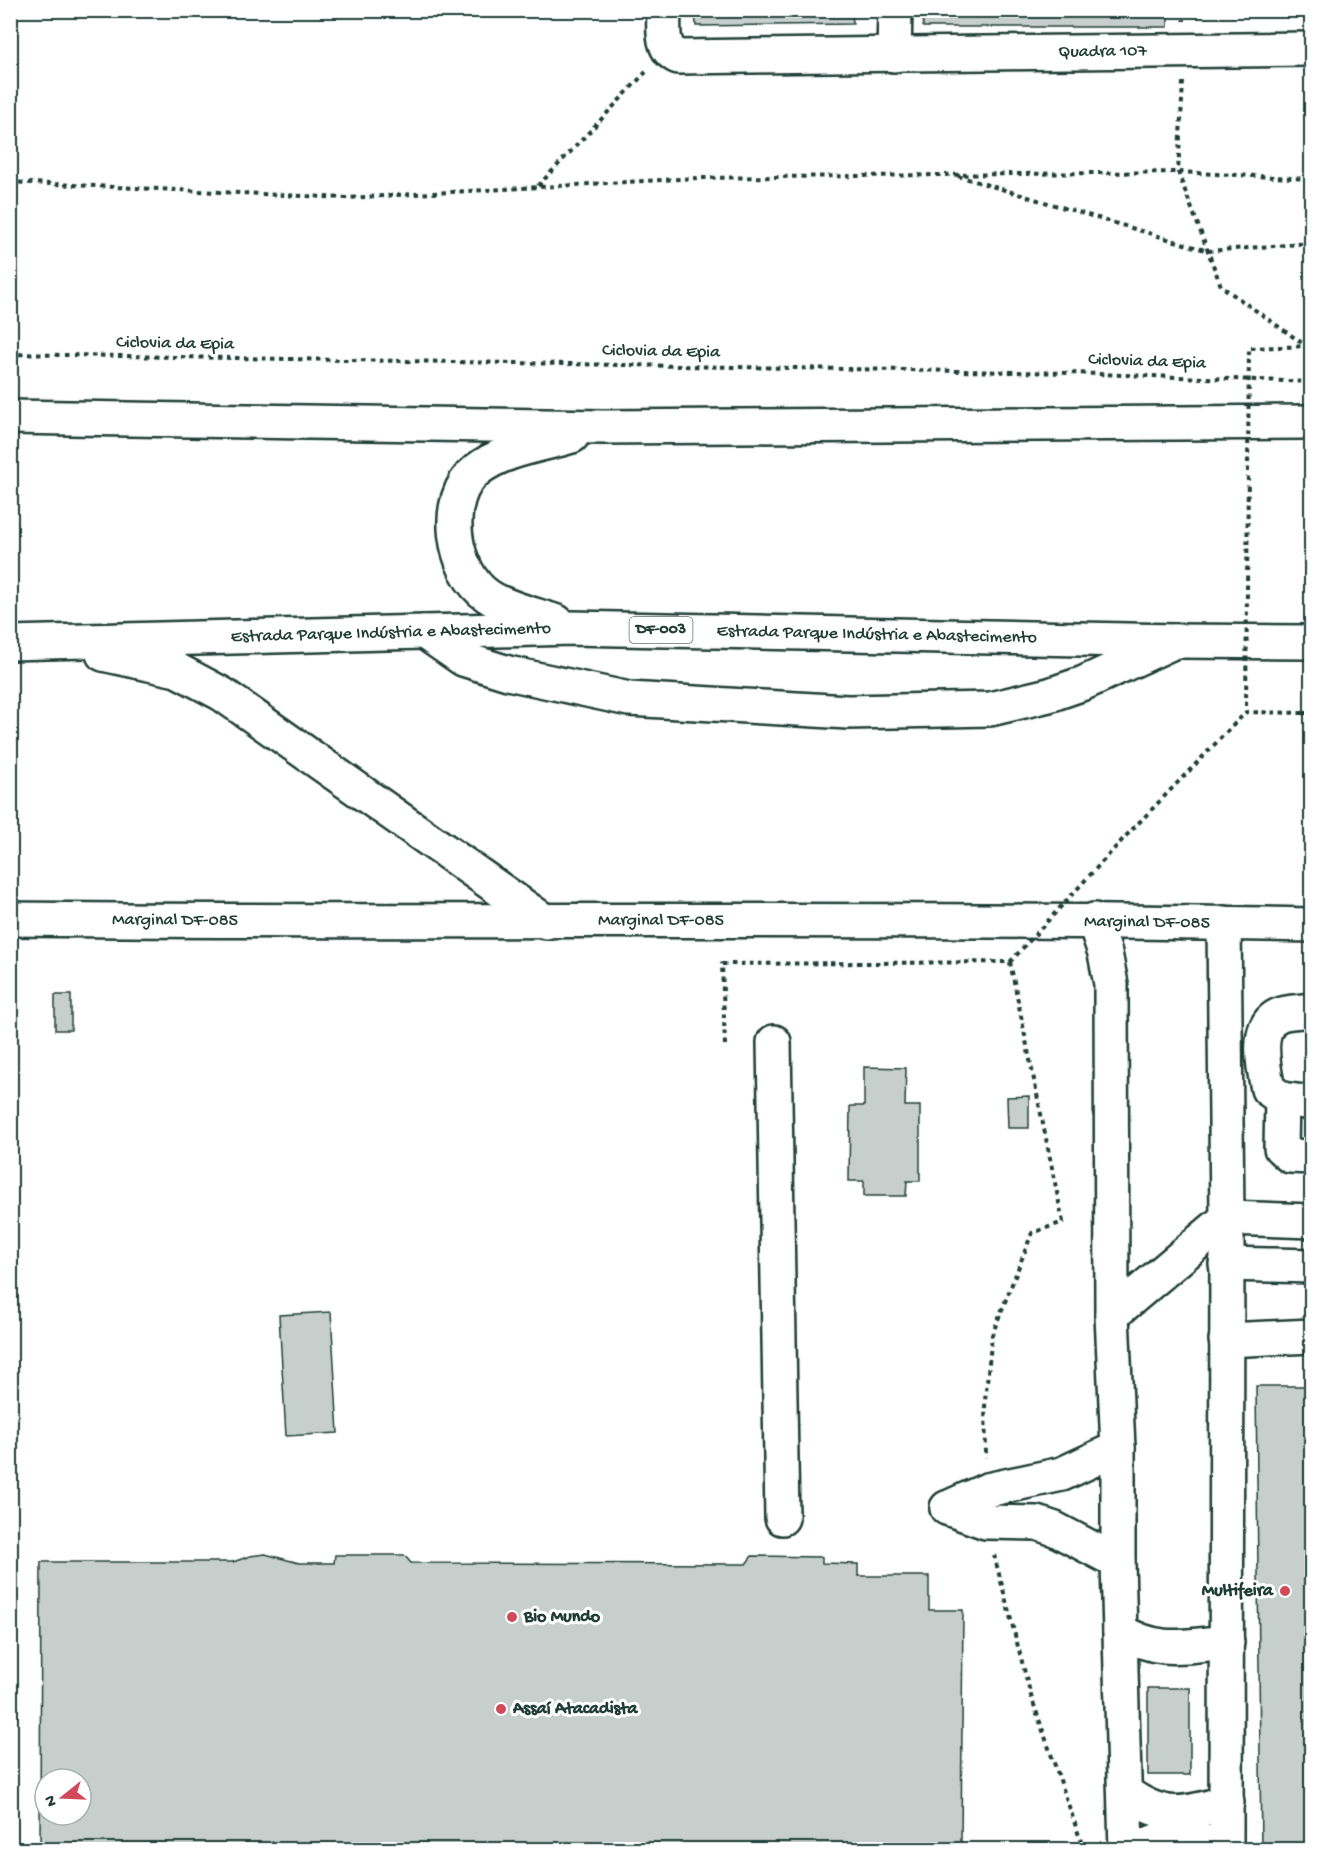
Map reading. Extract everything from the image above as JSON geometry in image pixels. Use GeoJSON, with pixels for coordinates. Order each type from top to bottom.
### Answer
{"type":"FeatureCollection","features":[{"type":"Feature","properties":{"kind":"main road"},"geometry":{"type":"LineString","coordinates":[[664,10],[667,49]]}},
{"type":"Feature","properties":{"kind":"main road"},"geometry":{"type":"LineString","coordinates":[[894,55],[895,10]]}},
{"type":"Feature","properties":{"kind":"main road","name":"Quadra 107"},"geometry":{"type":"LineString","coordinates":[[667,49],[678,57],[1311,49]]}},
{"type":"Feature","properties":{"kind":"main road"},"geometry":{"type":"LineString","coordinates":[[10,417],[602,427],[1311,422]]}},
{"type":"Feature","properties":{"kind":"main road"},"geometry":{"type":"LineString","coordinates":[[572,628],[489,597],[475,585],[459,555],[456,513],[461,490],[475,470],[494,459],[602,427]]}},
{"type":"Feature","properties":{"kind":"main road","name":"Estrada Parque Indústria e Abastecimento"},"geometry":{"type":"LineString","coordinates":[[10,643],[572,628],[1311,642]]}},
{"type":"Feature","properties":{"kind":"main road"},"geometry":{"type":"LineString","coordinates":[[424,632],[463,659],[508,673],[629,699],[848,712],[990,709],[1049,695],[1084,683],[1174,641]]}},
{"type":"Feature","properties":{"kind":"main road"},"geometry":{"type":"LineString","coordinates":[[54,643],[177,670],[222,694],[546,922]]}},
{"type":"Feature","properties":{"kind":"main road","name":"Marginal DF-085"},"geometry":{"type":"LineString","coordinates":[[10,919],[546,922],[1094,920],[1311,925]]}},
{"type":"Feature","properties":{"kind":"main road"},"geometry":{"type":"LineString","coordinates":[[1094,920],[1105,952],[1111,984],[1112,1315],[1118,1448],[1118,1562],[1126,1850]]}},
{"type":"Feature","properties":{"kind":"main road"},"geometry":{"type":"LineString","coordinates":[[1139,1850],[1159,1839],[1176,1836],[1204,1838],[1226,1849],[1227,1218],[1224,923]]}},
{"type":"Feature","properties":{"kind":"main road"},"geometry":{"type":"LineString","coordinates":[[1311,1010],[1278,1015],[1271,1022],[1261,1043],[1268,1089],[1297,1101],[1281,1148],[1290,1156],[1311,1157]]}},
{"type":"Feature","properties":{"kind":"main road"},"geometry":{"type":"LineString","coordinates":[[774,1042],[782,1518]]}},
{"type":"Feature","properties":{"kind":"main road"},"geometry":{"type":"LineString","coordinates":[[1112,1315],[1227,1218],[1311,1221]]}},
{"type":"Feature","properties":{"kind":"main road"},"geometry":{"type":"LineString","coordinates":[[1226,1264],[1311,1266]]}},
{"type":"Feature","properties":{"kind":"main road"},"geometry":{"type":"LineString","coordinates":[[1226,1340],[1311,1336]]}},
{"type":"Feature","properties":{"kind":"main road"},"geometry":{"type":"LineString","coordinates":[[1118,1448],[1062,1474],[987,1491],[947,1508],[986,1522],[1037,1523],[1055,1528],[1118,1562]]}},
{"type":"Feature","properties":{"kind":"main road"},"geometry":{"type":"LineString","coordinates":[[1120,1631],[1142,1644],[1157,1647],[1227,1642]]}},
{"type":"Feature","properties":{"kind":"main road"},"geometry":{"type":"LineString","coordinates":[[1126,1793],[1145,1807],[1157,1811],[1198,1810],[1227,1802]]}},
{"type":"Feature","properties":{"kind":"path"},"geometry":{"type":"LineString","coordinates":[[1184,10],[1185,51],[1178,172],[1221,286],[1311,348]]}},
{"type":"Feature","properties":{"kind":"path"},"geometry":{"type":"LineString","coordinates":[[537,187],[667,49]]}},
{"type":"Feature","properties":{"kind":"path"},"geometry":{"type":"LineString","coordinates":[[10,182],[346,198],[697,178],[1178,172],[1311,179]]}},
{"type":"Feature","properties":{"kind":"path"},"geometry":{"type":"LineString","coordinates":[[954,175],[1208,251],[1311,243]]}},
{"type":"Feature","properties":{"kind":"path"},"geometry":{"type":"LineString","coordinates":[[725,1045],[722,964],[1010,962],[1125,837],[1246,712],[1249,348],[1311,348]]}},
{"type":"Feature","properties":{"kind":"path","name":"Ciclovia da Epia"},"geometry":{"type":"LineString","coordinates":[[10,354],[1060,372],[1311,382]]}},
{"type":"Feature","properties":{"kind":"path"},"geometry":{"type":"LineString","coordinates":[[1246,712],[1311,713]]}},
{"type":"Feature","properties":{"kind":"path"},"geometry":{"type":"LineString","coordinates":[[1010,962],[1063,1222]]}},
{"type":"Feature","properties":{"kind":"building"},"geometry":{"type":"Polygon","coordinates":[[[695,10],[852,10],[853,24],[696,26],[695,10]]]}},
{"type":"Feature","properties":{"kind":"building"},"geometry":{"type":"Polygon","coordinates":[[[923,10],[1168,10],[1168,27],[923,27],[923,10]]]}},
{"type":"Feature","properties":{"kind":"building"},"geometry":{"type":"Polygon","coordinates":[[[55,995],[71,995],[71,1030],[55,1030],[55,995]]]}},
{"type":"Feature","properties":{"kind":"building"},"geometry":{"type":"Polygon","coordinates":[[[864,1067],[906,1068],[905,1106],[920,1106],[920,1181],[907,1181],[906,1196],[864,1196],[864,1181],[849,1181],[850,1106],[864,1106],[864,1067]]]}},
{"type":"Feature","properties":{"kind":"building"},"geometry":{"type":"Polygon","coordinates":[[[1029,1096],[1029,1128],[1008,1128],[1007,1097],[1029,1096]]]}},
{"type":"Feature","properties":{"kind":"building"},"geometry":{"type":"Polygon","coordinates":[[[331,1312],[338,1433],[286,1436],[279,1315],[331,1312]]]}},
{"type":"Feature","properties":{"kind":"building","name":"Multifeira"},"geometry":{"type":"Polygon","coordinates":[[[1256,1386],[1312,1386],[1312,1850],[1261,1850],[1256,1386]]]}},
{"type":"Feature","properties":{"kind":"building","name":"Assaí Atacadista"},"geometry":{"type":"Polygon","coordinates":[[[265,1554],[299,1563],[334,1563],[335,1555],[404,1555],[411,1563],[746,1564],[752,1556],[822,1557],[822,1563],[858,1564],[858,1576],[929,1576],[929,1610],[963,1610],[961,1843],[928,1843],[928,1850],[40,1850],[40,1827],[93,1827],[93,1767],[40,1767],[41,1562],[233,1562],[265,1554]]]}},
{"type":"Feature","properties":{"kind":"building"},"geometry":{"type":"Polygon","coordinates":[[[1148,1688],[1190,1688],[1190,1775],[1148,1775],[1148,1688]]]}},
{"type":"Feature","properties":{"kind":"place","name":"Multifeira"},"geometry":{"type":"Point","coordinates":[1285,1591]}},
{"type":"Feature","properties":{"kind":"place","name":"Bio Mundo"},"geometry":{"type":"Point","coordinates":[512,1617]}},
{"type":"Feature","properties":{"kind":"place","name":"Assaí Atacadista"},"geometry":{"type":"Point","coordinates":[501,1709]}}]}
